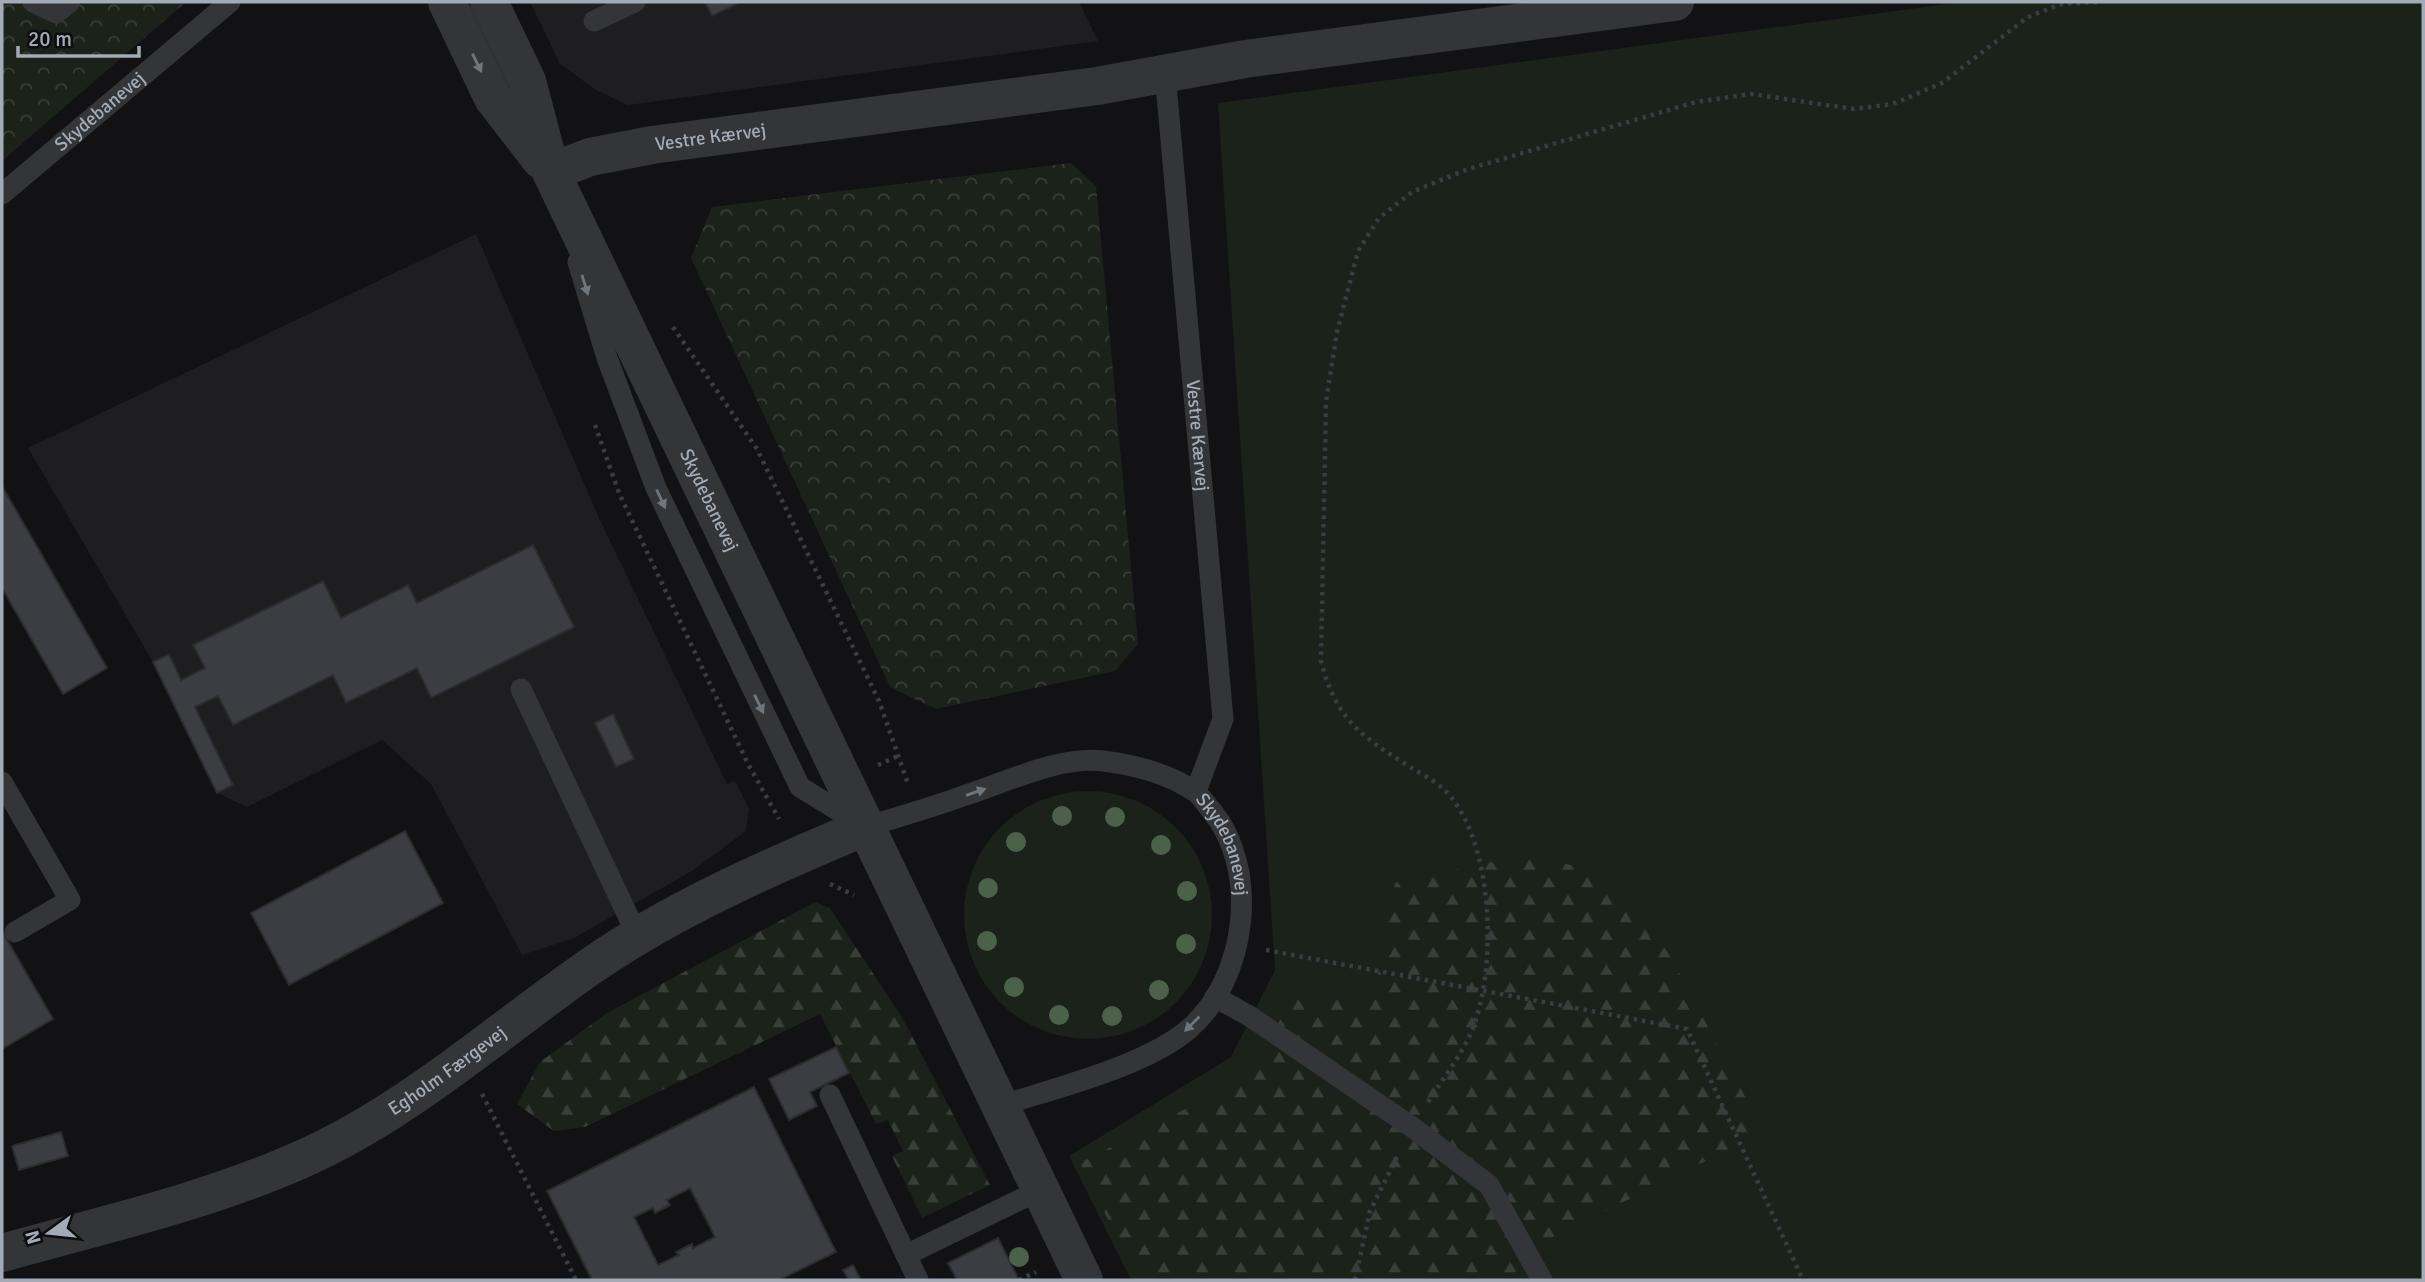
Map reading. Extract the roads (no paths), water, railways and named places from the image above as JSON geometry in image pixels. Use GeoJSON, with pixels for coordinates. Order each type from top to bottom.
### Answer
{"type":"FeatureCollection","features":[{"type":"Feature","properties":{"kind":"street","name":"Skydebanevej"},"geometry":{"type":"LineString","coordinates":[[447,2],[493,98],[551,173]]}},
{"type":"Feature","properties":{"kind":"street","name":"Skydebanevej"},"geometry":{"type":"LineString","coordinates":[[489,2],[527,81],[551,173],[1084,1280]]}},
{"type":"Feature","properties":{"kind":"street","name":"Vestre Kærvej"},"geometry":{"type":"LineString","coordinates":[[551,173],[590,157],[628,149],[1097,86],[1245,59],[1675,2]]}},
{"type":"Feature","properties":{"kind":"street","name":"Egholm Færgevej"},"geometry":{"type":"LineString","coordinates":[[2,1253],[198,1198],[302,1159],[401,1105],[593,965],[638,937],[760,872],[866,827]]}},
{"type":"Feature","properties":{"kind":"lane"},"geometry":{"type":"LineString","coordinates":[[33,2],[56,13],[70,2]]}},
{"type":"Feature","properties":{"kind":"lane","name":"Skydebanevej"},"geometry":{"type":"LineString","coordinates":[[2,194],[230,2]]}},
{"type":"Feature","properties":{"kind":"lane"},"geometry":{"type":"LineString","coordinates":[[594,22],[635,2]]}},
{"type":"Feature","properties":{"kind":"lane","name":"Vestre Kærvej"},"geometry":{"type":"LineString","coordinates":[[1165,74],[1223,719],[1195,791]]}},
{"type":"Feature","properties":{"kind":"lane"},"geometry":{"type":"LineString","coordinates":[[522,690],[638,937]]}},
{"type":"Feature","properties":{"kind":"lane","name":"Skydebanevej"},"geometry":{"type":"LineString","coordinates":[[866,827],[1056,766],[1102,761],[1150,770],[1195,791],[1233,842],[1241,894],[1238,945],[1215,997],[1191,1028],[1162,1048],[1097,1074],[1000,1106]]}},
{"type":"Feature","properties":{"kind":"lane"},"geometry":{"type":"LineString","coordinates":[[2,782],[70,900],[15,932]]}},
{"type":"Feature","properties":{"kind":"lane"},"geometry":{"type":"LineString","coordinates":[[1215,997],[1251,1017],[1412,1127],[1489,1185],[1542,1280]]}},
{"type":"Feature","properties":{"kind":"lane"},"geometry":{"type":"LineString","coordinates":[[830,1095],[918,1280]]}},
{"type":"Feature","properties":{"kind":"lane"},"geometry":{"type":"LineString","coordinates":[[906,1255],[1040,1190]]}}]}
